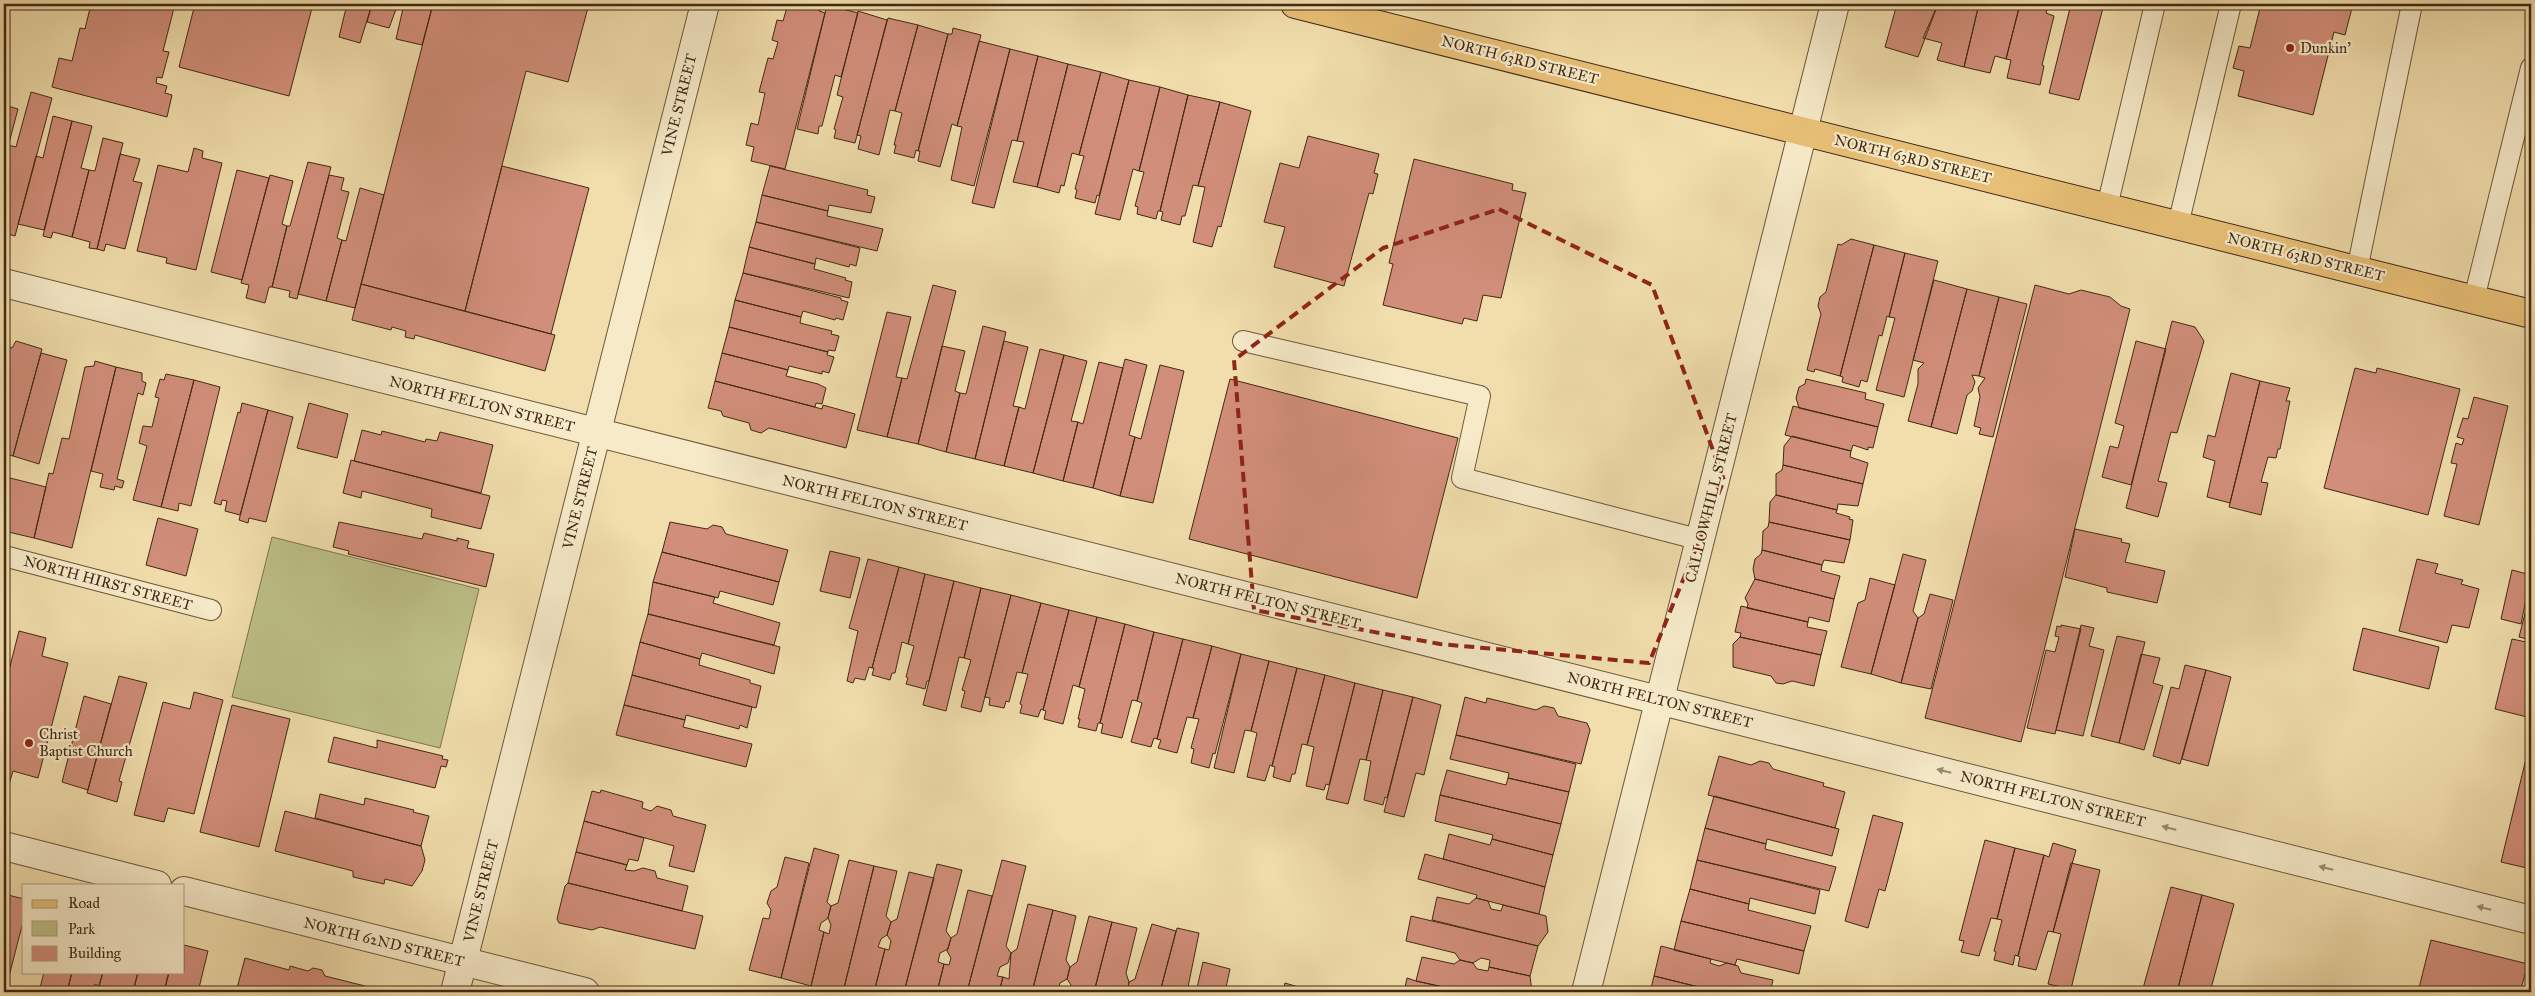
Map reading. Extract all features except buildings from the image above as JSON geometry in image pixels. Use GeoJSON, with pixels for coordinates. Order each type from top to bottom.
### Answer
{"type":"FeatureCollection","features":[{"type":"Feature","properties":{"kind":"main road","name":"NORTH 63RD STREET"},"geometry":{"type":"LineString","coordinates":[[1295,4],[2531,314]]}},
{"type":"Feature","properties":{"kind":"street","name":"VINE STREET"},"geometry":{"type":"LineString","coordinates":[[455,992],[705,4]]}},
{"type":"Feature","properties":{"kind":"street","name":"CALLOWHILL STREET"},"geometry":{"type":"LineString","coordinates":[[1586,992],[1835,4]]}},
{"type":"Feature","properties":{"kind":"street","name":"NORTH FELTON STREET"},"geometry":{"type":"LineString","coordinates":[[4,283],[2531,920]]}},
{"type":"Feature","properties":{"kind":"street"},"geometry":{"type":"LineString","coordinates":[[4,846],[153,884]]}},
{"type":"Feature","properties":{"kind":"street","name":"NORTH 62ND STREET"},"geometry":{"type":"LineString","coordinates":[[185,892],[585,992]]}},
{"type":"Feature","properties":{"kind":"lane"},"geometry":{"type":"LineString","coordinates":[[2107,208],[2155,4]]}},
{"type":"Feature","properties":{"kind":"lane"},"geometry":{"type":"LineString","coordinates":[[2178,225],[2231,4]]}},
{"type":"Feature","properties":{"kind":"lane"},"geometry":{"type":"LineString","coordinates":[[2357,270],[2412,4]]}},
{"type":"Feature","properties":{"kind":"lane"},"geometry":{"type":"LineString","coordinates":[[2474,299],[2531,68]]}},
{"type":"Feature","properties":{"kind":"lane"},"geometry":{"type":"LineString","coordinates":[[1243,341],[1480,396],[1462,478],[1701,540]]}},
{"type":"Feature","properties":{"kind":"lane","name":"NORTH HIRST STREET"},"geometry":{"type":"LineString","coordinates":[[4,556],[211,610]]}},
{"type":"Feature","properties":{"kind":"highlighted area"},"geometry":{"type":"Polygon","coordinates":[[[1499,209],[1652,285],[1724,480],[1649,663],[1440,644],[1254,610],[1234,360],[1383,248],[1499,209]]]}},
{"type":"Feature","properties":{"kind":"green space"},"geometry":{"type":"Polygon","coordinates":[[[272,537],[479,589],[440,748],[232,697],[272,537]]]}},
{"type":"Feature","properties":{"kind":"place","name":"Dunkin'"},"geometry":{"type":"Point","coordinates":[2290,48]}},
{"type":"Feature","properties":{"kind":"place","name":"Christ Baptist Church"},"geometry":{"type":"Point","coordinates":[29,743]}}]}
